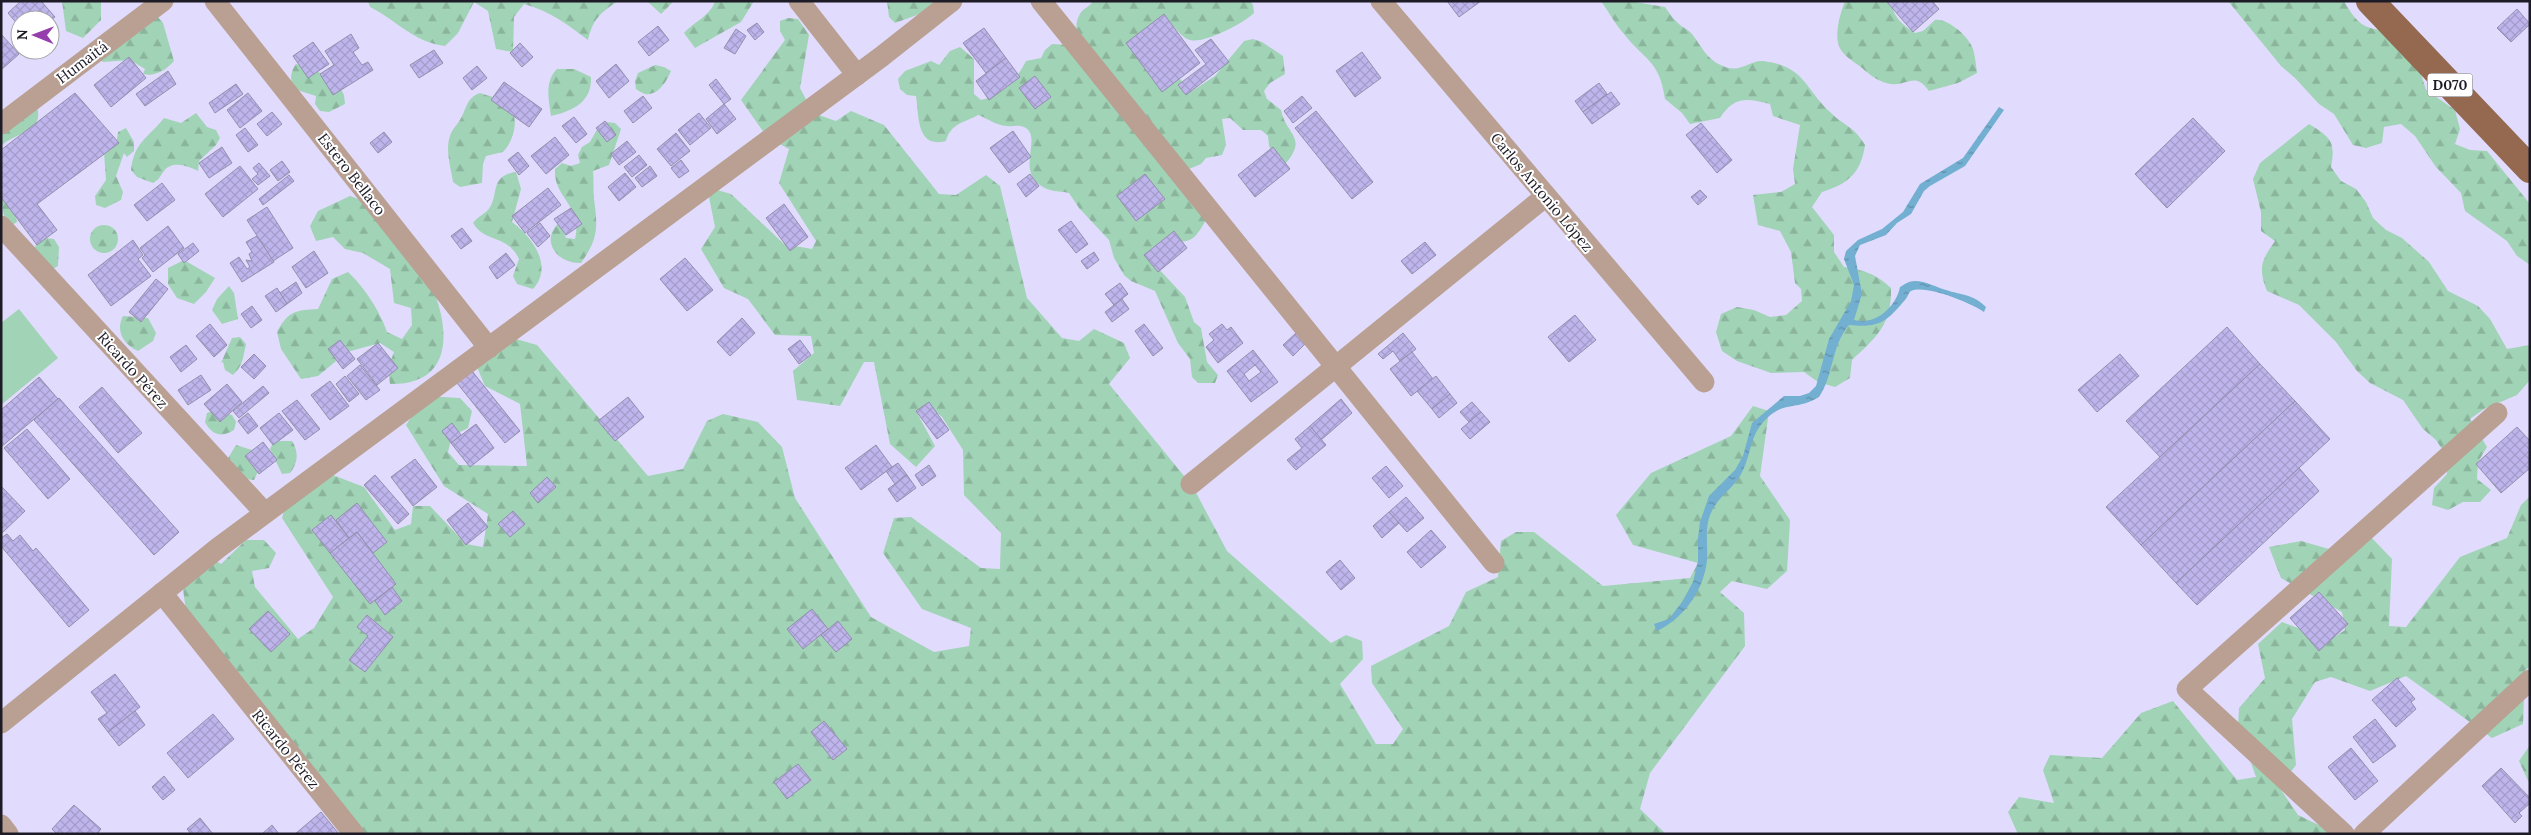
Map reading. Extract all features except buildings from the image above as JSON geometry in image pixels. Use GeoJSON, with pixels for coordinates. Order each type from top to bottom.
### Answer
{"type":"FeatureCollection","features":[{"type":"Feature","properties":{"kind":"main road","name":"D070"},"geometry":{"type":"LineString","coordinates":[[2370,1],[2530,169]]}},
{"type":"Feature","properties":{"kind":"street","name":"Humaitá"},"geometry":{"type":"LineString","coordinates":[[1,124],[163,1]]}},
{"type":"Feature","properties":{"kind":"street","name":"Estero Bellaco"},"geometry":{"type":"LineString","coordinates":[[214,1],[489,348]]}},
{"type":"Feature","properties":{"kind":"street"},"geometry":{"type":"LineString","coordinates":[[799,1],[857,75]]}},
{"type":"Feature","properties":{"kind":"street"},"geometry":{"type":"LineString","coordinates":[[1,723],[162,593],[265,514],[857,75],[952,1]]}},
{"type":"Feature","properties":{"kind":"street"},"geometry":{"type":"LineString","coordinates":[[1042,1],[1494,563]]}},
{"type":"Feature","properties":{"kind":"street","name":"Carlos Antonio López"},"geometry":{"type":"LineString","coordinates":[[1381,1],[1704,382]]}},
{"type":"Feature","properties":{"kind":"street"},"geometry":{"type":"LineString","coordinates":[[1191,484],[1546,196]]}},
{"type":"Feature","properties":{"kind":"street","name":"Ricardo Pérez"},"geometry":{"type":"LineString","coordinates":[[1,226],[265,514]]}},
{"type":"Feature","properties":{"kind":"street"},"geometry":{"type":"LineString","coordinates":[[2344,834],[2187,689],[2497,413]]}},
{"type":"Feature","properties":{"kind":"street","name":"Ricardo Pérez"},"geometry":{"type":"LineString","coordinates":[[162,593],[354,834]]}},
{"type":"Feature","properties":{"kind":"street"},"geometry":{"type":"LineString","coordinates":[[2364,834],[2530,680]]}},
{"type":"Feature","properties":{"kind":"street"},"geometry":{"type":"LineString","coordinates":[[1,825],[8,834]]}},
{"type":"Feature","properties":{"kind":"green space"},"geometry":{"type":"Polygon","coordinates":[[[62,1],[101,1],[101,20],[83,38],[66,31],[62,1]]]}},
{"type":"Feature","properties":{"kind":"green space"},"geometry":{"type":"Polygon","coordinates":[[[368,1],[618,1],[598,17],[592,27],[588,40],[550,15],[524,4],[514,17],[513,52],[496,49],[488,11],[474,2],[458,33],[445,46],[434,44],[415,36],[370,7],[368,1]]]}},
{"type":"Feature","properties":{"kind":"green space"},"geometry":{"type":"Polygon","coordinates":[[[647,1],[674,1],[661,14],[647,1]]]}},
{"type":"Feature","properties":{"kind":"green space"},"geometry":{"type":"Polygon","coordinates":[[[715,1],[754,1],[741,22],[695,48],[684,33],[710,10],[715,1]]]}},
{"type":"Feature","properties":{"kind":"green space"},"geometry":{"type":"Polygon","coordinates":[[[887,1],[936,1],[928,11],[895,23],[889,17],[887,1]]]}},
{"type":"Feature","properties":{"kind":"green space"},"geometry":{"type":"Polygon","coordinates":[[[1093,1],[1250,1],[1253,5],[1254,13],[1233,27],[1204,39],[1187,39],[1169,22],[1172,78],[1180,79],[1192,91],[1215,76],[1244,41],[1253,39],[1262,42],[1283,56],[1285,74],[1270,83],[1264,91],[1267,99],[1281,110],[1294,136],[1295,147],[1286,163],[1278,162],[1269,146],[1268,136],[1261,130],[1243,130],[1230,118],[1222,119],[1226,145],[1222,155],[1206,158],[1201,164],[1184,171],[1206,220],[1198,233],[1190,240],[1181,242],[1166,239],[1151,249],[1156,266],[1185,297],[1194,322],[1201,328],[1207,362],[1218,375],[1215,383],[1198,383],[1192,377],[1190,359],[1178,343],[1155,291],[1131,281],[1124,275],[1114,258],[1109,240],[1079,208],[1069,193],[1050,190],[1038,184],[1032,176],[1030,167],[1031,141],[1030,134],[1026,128],[999,124],[978,115],[951,130],[946,141],[936,142],[929,140],[921,129],[916,96],[907,95],[900,89],[898,79],[905,71],[931,61],[939,65],[950,51],[960,47],[974,59],[974,94],[981,100],[996,94],[1013,81],[1026,61],[1041,58],[1045,50],[1052,44],[1070,45],[1076,36],[1076,24],[1080,13],[1093,1]]]}},
{"type":"Feature","properties":{"kind":"green space"},"geometry":{"type":"Polygon","coordinates":[[[1601,1],[1629,1],[1665,7],[1680,25],[1692,34],[1709,57],[1723,66],[1739,68],[1753,62],[1763,61],[1788,68],[1802,79],[1835,117],[1861,138],[1865,145],[1863,155],[1852,176],[1839,185],[1822,192],[1812,207],[1834,235],[1834,252],[1844,267],[1869,273],[1891,288],[1891,300],[1886,321],[1876,337],[1852,360],[1850,378],[1835,387],[1818,382],[1804,372],[1771,373],[1737,361],[1722,351],[1716,332],[1721,314],[1737,307],[1754,310],[1770,317],[1786,315],[1802,301],[1801,289],[1795,283],[1791,252],[1780,231],[1758,225],[1753,195],[1781,192],[1795,184],[1793,169],[1800,125],[1773,116],[1770,104],[1748,100],[1736,102],[1720,118],[1690,124],[1682,113],[1665,99],[1655,68],[1621,30],[1601,1]]]}},
{"type":"Feature","properties":{"kind":"green space"},"geometry":{"type":"Polygon","coordinates":[[[1845,1],[1892,1],[1892,7],[1896,16],[1902,24],[1915,33],[1923,31],[1935,20],[1952,25],[1971,44],[1977,73],[1958,83],[1929,91],[1920,82],[1911,81],[1891,84],[1879,80],[1841,50],[1837,32],[1845,1]]]}},
{"type":"Feature","properties":{"kind":"green space"},"geometry":{"type":"Polygon","coordinates":[[[2228,1],[2344,1],[2353,15],[2362,24],[2373,29],[2390,31],[2416,58],[2426,90],[2455,110],[2460,129],[2455,144],[2470,150],[2487,151],[2530,204],[2530,265],[2517,256],[2507,241],[2465,211],[2461,193],[2436,167],[2415,136],[2401,124],[2384,127],[2382,143],[2366,148],[2353,145],[2334,114],[2319,104],[2281,66],[2228,1]]]}},
{"type":"Feature","properties":{"kind":"green space"},"geometry":{"type":"Polygon","coordinates":[[[157,16],[163,23],[174,61],[164,70],[156,74],[147,75],[143,74],[145,69],[130,60],[103,62],[96,57],[157,16]]]}},
{"type":"Feature","properties":{"kind":"green space"},"geometry":{"type":"Polygon","coordinates":[[[788,18],[798,19],[809,35],[800,88],[813,113],[836,121],[851,111],[884,125],[939,194],[956,195],[986,175],[1000,186],[1027,298],[1062,338],[1079,341],[1094,329],[1124,343],[1130,358],[1109,384],[1193,487],[1227,551],[1331,643],[1346,635],[1362,641],[1363,659],[1340,684],[1376,744],[1393,744],[1403,729],[1372,683],[1371,666],[1449,626],[1466,592],[1498,577],[1501,541],[1516,532],[1534,532],[1603,586],[1690,578],[1698,563],[1633,545],[1616,515],[1651,473],[1731,436],[1753,406],[1769,411],[1760,476],[1790,520],[1787,571],[1767,589],[1732,581],[1720,592],[1744,613],[1745,646],[1650,773],[1640,809],[1666,834],[355,834],[187,618],[182,582],[205,555],[221,564],[246,540],[264,540],[276,553],[269,568],[252,571],[255,587],[298,639],[314,628],[333,597],[282,518],[287,500],[330,474],[364,487],[395,530],[411,524],[413,506],[430,506],[466,544],[483,547],[488,514],[444,486],[406,425],[425,396],[460,398],[472,411],[468,428],[452,436],[448,452],[459,465],[527,466],[520,404],[485,386],[477,367],[498,334],[537,345],[648,476],[683,469],[707,421],[723,414],[758,422],[782,447],[795,498],[871,617],[934,652],[969,646],[971,628],[922,609],[883,553],[894,518],[911,517],[981,568],[1000,569],[1001,533],[964,495],[963,450],[942,417],[928,405],[916,411],[935,446],[916,467],[890,444],[874,362],[864,362],[840,406],[797,400],[793,371],[814,353],[811,336],[775,335],[748,299],[724,288],[701,249],[715,227],[707,187],[731,194],[784,244],[812,249],[816,241],[779,183],[789,149],[767,137],[741,100],[785,40],[780,31],[780,21],[788,18]]]}},
{"type":"Feature","properties":{"kind":"green space"},"geometry":{"type":"Polygon","coordinates":[[[296,64],[312,68],[328,78],[336,79],[344,95],[345,104],[329,112],[320,111],[315,104],[316,96],[294,89],[291,76],[296,64]]]}},
{"type":"Feature","properties":{"kind":"green space"},"geometry":{"type":"Polygon","coordinates":[[[655,65],[671,71],[658,90],[654,93],[645,94],[636,89],[635,81],[638,73],[655,65]]]}},
{"type":"Feature","properties":{"kind":"green space"},"geometry":{"type":"Polygon","coordinates":[[[557,69],[574,69],[591,77],[590,86],[585,99],[580,104],[551,116],[549,85],[550,79],[557,69]]]}},
{"type":"Feature","properties":{"kind":"green space"},"geometry":{"type":"Polygon","coordinates":[[[480,93],[504,102],[511,109],[515,122],[513,135],[503,152],[486,156],[483,164],[482,183],[460,187],[453,182],[448,153],[450,136],[469,101],[480,93]]]}},
{"type":"Feature","properties":{"kind":"green space"},"geometry":{"type":"Polygon","coordinates":[[[37,107],[37,122],[33,127],[1,146],[1,128],[37,107]]]}},
{"type":"Feature","properties":{"kind":"green space"},"geometry":{"type":"Polygon","coordinates":[[[196,113],[207,127],[216,130],[220,138],[216,145],[199,161],[198,171],[176,165],[167,168],[153,183],[137,177],[131,170],[135,153],[148,135],[164,118],[181,123],[196,113]]]}},
{"type":"Feature","properties":{"kind":"green space"},"geometry":{"type":"Polygon","coordinates":[[[606,122],[615,123],[621,129],[609,165],[593,171],[596,218],[594,240],[581,263],[572,262],[558,255],[551,243],[554,229],[560,222],[566,238],[575,239],[576,227],[572,210],[558,187],[555,169],[562,163],[571,166],[580,163],[578,155],[582,147],[590,142],[599,126],[606,122]]]}},
{"type":"Feature","properties":{"kind":"green space"},"geometry":{"type":"Polygon","coordinates":[[[2309,124],[2327,136],[2333,151],[2331,167],[2341,181],[2356,189],[2366,202],[2373,218],[2386,230],[2402,238],[2429,262],[2448,291],[2478,306],[2490,319],[2507,349],[2530,345],[2530,380],[2517,395],[2484,409],[2470,419],[2487,447],[2478,462],[2477,479],[2491,490],[2480,502],[2463,502],[2448,510],[2432,505],[2434,488],[2447,474],[2446,455],[2436,440],[2423,429],[2403,400],[2370,383],[2357,371],[2336,342],[2299,305],[2267,291],[2262,276],[2262,265],[2275,241],[2261,231],[2261,212],[2253,179],[2260,163],[2309,124]]]}},
{"type":"Feature","properties":{"kind":"green space"},"geometry":{"type":"Polygon","coordinates":[[[126,128],[134,142],[134,151],[127,157],[124,153],[116,176],[123,192],[121,200],[105,208],[96,205],[95,196],[106,180],[104,153],[114,145],[118,132],[126,128]]]}},
{"type":"Feature","properties":{"kind":"green space"},"geometry":{"type":"Polygon","coordinates":[[[1,168],[17,222],[9,227],[3,208],[1,168]]]}},
{"type":"Feature","properties":{"kind":"green space"},"geometry":{"type":"Polygon","coordinates":[[[516,172],[521,189],[512,222],[520,228],[533,244],[541,262],[539,280],[533,289],[517,284],[513,276],[519,259],[514,251],[502,242],[484,234],[473,223],[488,210],[498,182],[507,174],[516,172]]]}},
{"type":"Feature","properties":{"kind":"green space"},"geometry":{"type":"Polygon","coordinates":[[[350,196],[368,203],[380,216],[422,268],[434,291],[443,328],[443,346],[438,361],[428,373],[413,381],[390,384],[388,368],[394,352],[380,343],[347,352],[318,376],[301,379],[281,349],[277,332],[285,320],[298,311],[318,309],[332,279],[348,272],[371,300],[387,332],[402,339],[412,325],[411,308],[394,303],[390,269],[363,253],[345,249],[333,237],[316,241],[310,226],[318,211],[350,196]]]}},
{"type":"Feature","properties":{"kind":"green space"},"geometry":{"type":"Polygon","coordinates":[[[104,225],[114,229],[118,239],[114,249],[104,253],[94,249],[90,239],[94,229],[104,225]]]}},
{"type":"Feature","properties":{"kind":"green space"},"geometry":{"type":"Polygon","coordinates":[[[45,238],[54,239],[59,247],[58,266],[51,270],[34,250],[37,242],[45,238]]]}},
{"type":"Feature","properties":{"kind":"green space"},"geometry":{"type":"Polygon","coordinates":[[[184,260],[215,278],[206,292],[194,304],[177,298],[168,284],[168,268],[184,260]]]}},
{"type":"Feature","properties":{"kind":"green space"},"geometry":{"type":"Polygon","coordinates":[[[229,286],[234,293],[238,319],[222,324],[212,310],[217,299],[229,286]]]}},
{"type":"Feature","properties":{"kind":"green space"},"geometry":{"type":"Polygon","coordinates":[[[19,309],[58,358],[1,405],[1,323],[19,309]]]}},
{"type":"Feature","properties":{"kind":"green space"},"geometry":{"type":"Polygon","coordinates":[[[123,316],[148,318],[156,333],[153,341],[138,351],[129,345],[122,337],[120,327],[123,316]]]}},
{"type":"Feature","properties":{"kind":"green space"},"geometry":{"type":"Polygon","coordinates":[[[240,337],[246,344],[241,365],[233,375],[225,370],[223,362],[221,363],[232,338],[240,337]]]}},
{"type":"Feature","properties":{"kind":"green space"},"geometry":{"type":"Polygon","coordinates":[[[215,410],[232,415],[236,422],[234,430],[225,434],[217,434],[211,430],[205,422],[207,413],[215,410]]]}},
{"type":"Feature","properties":{"kind":"green space"},"geometry":{"type":"Polygon","coordinates":[[[274,441],[292,441],[296,449],[295,465],[290,473],[282,474],[270,449],[274,441]]]}},
{"type":"Feature","properties":{"kind":"green space"},"geometry":{"type":"Polygon","coordinates":[[[236,445],[252,450],[261,465],[254,480],[237,478],[232,461],[227,460],[236,445]]]}},
{"type":"Feature","properties":{"kind":"green space"},"geometry":{"type":"Polygon","coordinates":[[[2530,496],[2530,667],[2525,670],[2523,724],[2492,738],[2406,676],[2370,691],[2331,677],[2315,682],[2292,719],[2296,765],[2279,787],[2298,815],[2331,831],[2331,834],[2018,834],[2008,812],[2019,797],[2054,803],[2043,770],[2050,755],[2102,758],[2141,713],[2173,701],[2237,780],[2256,777],[2238,726],[2239,708],[2265,678],[2258,644],[2282,622],[2330,640],[2345,630],[2342,612],[2281,578],[2269,547],[2301,541],[2336,551],[2367,533],[2392,559],[2389,626],[2406,627],[2460,557],[2507,538],[2521,505],[2530,496]]]}},
{"type":"Feature","properties":{"kind":"green space"},"geometry":{"type":"Polygon","coordinates":[[[2530,745],[2530,785],[2519,761],[2530,745]]]}},
{"type":"Feature","properties":{"kind":"water"},"geometry":{"type":"Polygon","coordinates":[[[1999,107],[2004,110],[1965,166],[1930,186],[1924,191],[1911,214],[1897,223],[1886,235],[1860,245],[1855,256],[1862,294],[1854,320],[1862,321],[1877,317],[1889,308],[1900,287],[1915,281],[1972,297],[1986,307],[1984,312],[1937,292],[1918,290],[1911,291],[1898,308],[1882,322],[1860,326],[1849,325],[1839,342],[1824,388],[1819,397],[1803,404],[1782,408],[1768,417],[1756,432],[1746,464],[1740,476],[1715,505],[1709,518],[1707,560],[1702,582],[1684,611],[1676,619],[1657,631],[1654,624],[1669,619],[1682,602],[1693,582],[1698,561],[1700,522],[1709,496],[1735,470],[1743,456],[1752,423],[1784,396],[1800,396],[1809,393],[1816,386],[1829,339],[1851,301],[1854,285],[1844,259],[1846,251],[1858,240],[1882,229],[1903,212],[1920,184],[1963,158],[1999,107]]]}}]}
